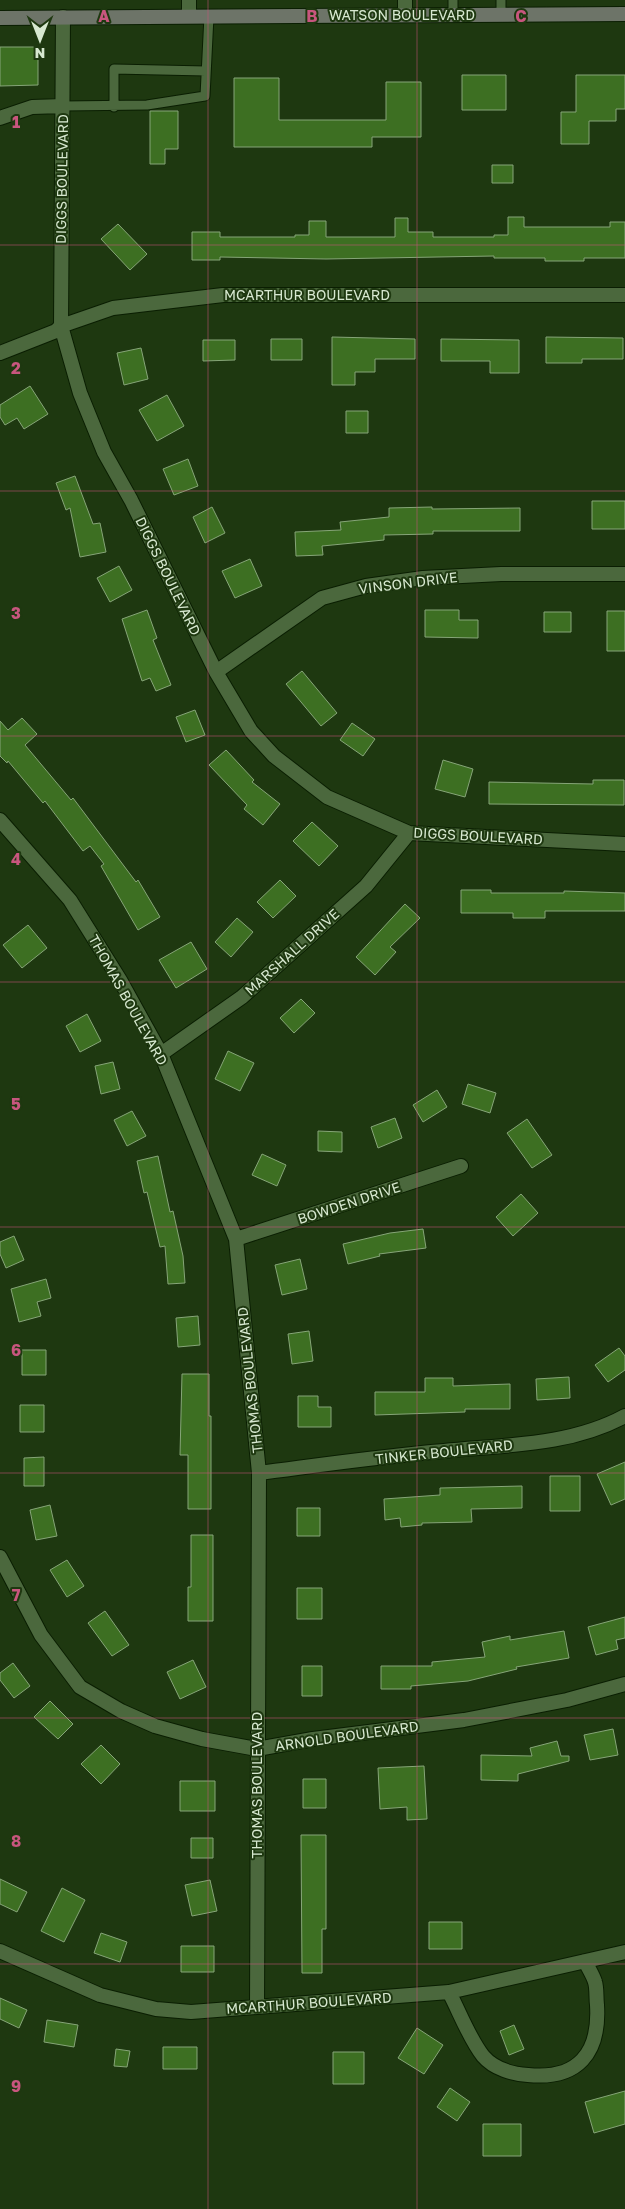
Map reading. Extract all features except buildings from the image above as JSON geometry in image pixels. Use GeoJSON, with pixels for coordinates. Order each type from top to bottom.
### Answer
{"type":"FeatureCollection","features":[{"type":"Feature","properties":{"kind":"main road","name":"WATSON BOULEVARD"},"geometry":{"type":"LineString","coordinates":[[0,18],[453,14],[501,7],[625,14]]}},
{"type":"Feature","properties":{"kind":"street"},"geometry":{"type":"LineString","coordinates":[[189,0],[189,16]]}},
{"type":"Feature","properties":{"kind":"street"},"geometry":{"type":"LineString","coordinates":[[405,0],[405,14]]}},
{"type":"Feature","properties":{"kind":"street","name":"DIGGS BOULEVARD"},"geometry":{"type":"LineString","coordinates":[[63,17],[61,326],[80,393],[104,452],[131,500],[216,672],[251,731],[274,756],[327,797],[409,833],[625,844]]}},
{"type":"Feature","properties":{"kind":"street"},"geometry":{"type":"LineString","coordinates":[[0,118],[32,107],[63,106]]}},
{"type":"Feature","properties":{"kind":"street","name":"MCARTHUR BOULEVARD"},"geometry":{"type":"LineString","coordinates":[[0,353],[56,331],[61,326],[113,308],[223,295],[625,295]]}},
{"type":"Feature","properties":{"kind":"street","name":"VINSON DRIVE"},"geometry":{"type":"LineString","coordinates":[[216,672],[322,598],[366,586],[424,578],[502,574],[625,574]]}},
{"type":"Feature","properties":{"kind":"street","name":"THOMAS BOULEVARD"},"geometry":{"type":"LineString","coordinates":[[0,820],[70,900],[120,980],[161,1054],[236,1240],[259,1473],[257,2007]]}},
{"type":"Feature","properties":{"kind":"street","name":"MARSHALL DRIVE"},"geometry":{"type":"LineString","coordinates":[[161,1054],[242,997],[359,893],[409,833]]}},
{"type":"Feature","properties":{"kind":"street","name":"BOWDEN DRIVE"},"geometry":{"type":"LineString","coordinates":[[236,1240],[461,1166]]}},
{"type":"Feature","properties":{"kind":"street","name":"TINKER BOULEVARD"},"geometry":{"type":"LineString","coordinates":[[259,1473],[442,1451],[536,1443],[587,1431],[625,1416]]}},
{"type":"Feature","properties":{"kind":"street","name":"ARNOLD BOULEVARD"},"geometry":{"type":"LineString","coordinates":[[0,1557],[41,1635],[80,1687],[121,1711],[155,1726],[202,1739],[257,1749],[313,1739],[464,1720],[567,1700],[625,1684]]}},
{"type":"Feature","properties":{"kind":"street","name":"MCARTHUR BOULEVARD"},"geometry":{"type":"LineString","coordinates":[[0,1951],[100,1995],[156,2009],[191,2012],[449,1992],[625,1952]]}},
{"type":"Feature","properties":{"kind":"street"},"geometry":{"type":"LineString","coordinates":[[449,1992],[484,2057],[510,2074],[542,2077],[562,2074],[578,2065],[589,2052],[595,2037],[598,2014],[596,1982],[585,1961]]}},
{"type":"Feature","properties":{"kind":"lane"},"geometry":{"type":"LineString","coordinates":[[453,0],[453,14]]}},
{"type":"Feature","properties":{"kind":"lane"},"geometry":{"type":"LineString","coordinates":[[63,106],[147,106],[205,96],[209,16]]}},
{"type":"Feature","properties":{"kind":"lane"},"geometry":{"type":"LineString","coordinates":[[114,107],[114,69],[206,71]]}}]}
